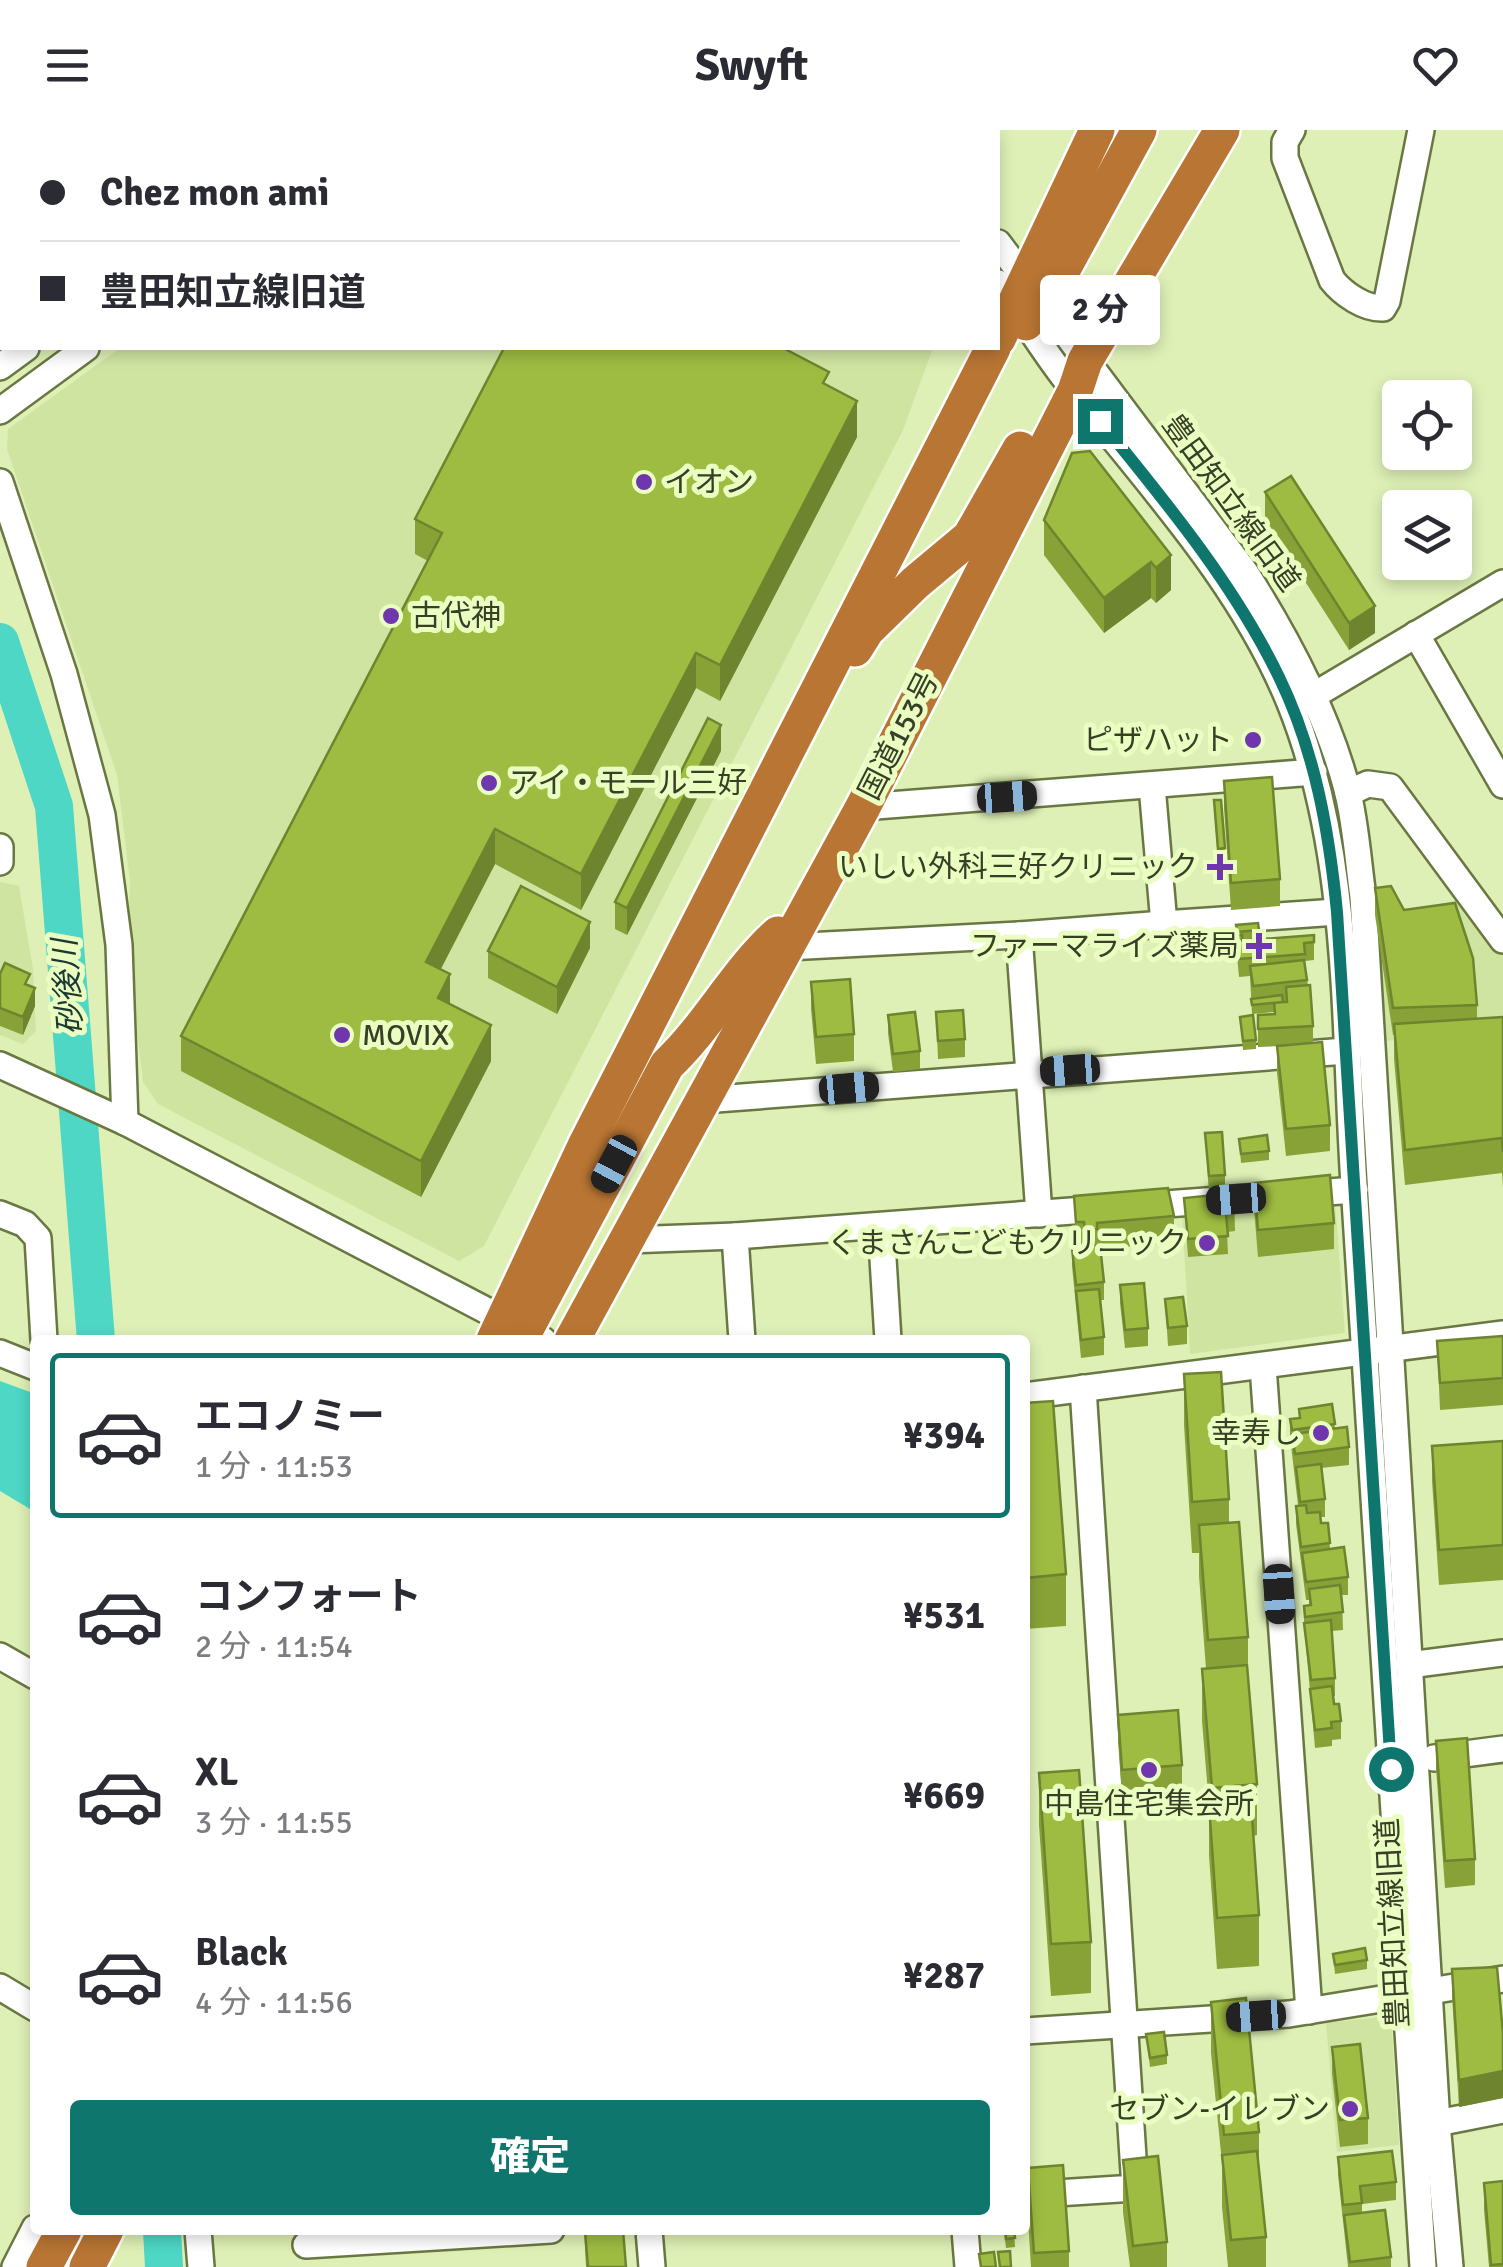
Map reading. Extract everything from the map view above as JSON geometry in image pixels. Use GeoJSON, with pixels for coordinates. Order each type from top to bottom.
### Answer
{"type":"FeatureCollection","features":[{"type":"Feature","properties":{"kind":"highway"},"geometry":{"type":"LineString","coordinates":[[1018,306],[1097,130]]}},
{"type":"Feature","properties":{"kind":"highway"},"geometry":{"type":"LineString","coordinates":[[1018,306],[1139,130]]}},
{"type":"Feature","properties":{"kind":"highway","name":"国道153号"},"geometry":{"type":"LineString","coordinates":[[530,1335],[628,1240],[863,807],[1074,368],[1222,130]]}},
{"type":"Feature","properties":{"kind":"highway"},"geometry":{"type":"LineString","coordinates":[[530,1335],[586,1144],[992,350]]}},
{"type":"Feature","properties":{"kind":"highway"},"geometry":{"type":"LineString","coordinates":[[771,781],[867,630],[970,537],[1074,368]]}},
{"type":"Feature","properties":{"kind":"highway"},"geometry":{"type":"LineString","coordinates":[[530,1335],[667,1065],[703,1030],[760,951],[809,906]]}},
{"type":"Feature","properties":{"kind":"highway"},"geometry":{"type":"LineString","coordinates":[[44,2267],[61,2235]]}},
{"type":"Feature","properties":{"kind":"highway"},"geometry":{"type":"LineString","coordinates":[[87,2267],[103,2235]]}},
{"type":"Feature","properties":{"kind":"street"},"geometry":{"type":"LineString","coordinates":[[1292,130],[1285,142],[1285,158],[1332,280],[1340,292],[1383,308],[1421,130]]}},
{"type":"Feature","properties":{"kind":"street","name":"豊田知立線旧道"},"geometry":{"type":"LineString","coordinates":[[1000,249],[1018,306],[1245,572],[1275,618],[1302,703],[1328,825],[1337,912],[1369,1050],[1354,1190],[1379,1348],[1417,1760],[1423,2267]]}},
{"type":"Feature","properties":{"kind":"street"},"geometry":{"type":"LineString","coordinates":[[0,367],[23,350]]}},
{"type":"Feature","properties":{"kind":"street"},"geometry":{"type":"LineString","coordinates":[[0,411],[83,350]]}},
{"type":"Feature","properties":{"kind":"street"},"geometry":{"type":"LineString","coordinates":[[0,482],[64,674],[102,815],[119,945],[125,1122]]}},
{"type":"Feature","properties":{"kind":"street"},"geometry":{"type":"LineString","coordinates":[[1302,703],[1503,583]]}},
{"type":"Feature","properties":{"kind":"street"},"geometry":{"type":"LineString","coordinates":[[1416,634],[1503,784]]}},
{"type":"Feature","properties":{"kind":"street","name":"豊田知立線旧道"},"geometry":{"type":"LineString","coordinates":[[1302,703],[1348,792],[1363,897],[1379,1348],[1417,1995],[1437,2123],[1450,2267]]}},
{"type":"Feature","properties":{"kind":"street"},"geometry":{"type":"LineString","coordinates":[[863,807],[1314,772]]}},
{"type":"Feature","properties":{"kind":"street"},"geometry":{"type":"LineString","coordinates":[[1348,792],[1368,784],[1390,787],[1503,940]]}},
{"type":"Feature","properties":{"kind":"street"},"geometry":{"type":"LineString","coordinates":[[1152,786],[1164,924]]}},
{"type":"Feature","properties":{"kind":"street"},"geometry":{"type":"LineString","coordinates":[[0,847],[0,862]]}},
{"type":"Feature","properties":{"kind":"street"},"geometry":{"type":"LineString","coordinates":[[787,947],[1019,936],[1337,912]]}},
{"type":"Feature","properties":{"kind":"street"},"geometry":{"type":"LineString","coordinates":[[1019,936],[1039,1214]]}},
{"type":"Feature","properties":{"kind":"street"},"geometry":{"type":"LineString","coordinates":[[704,1100],[1369,1050]]}},
{"type":"Feature","properties":{"kind":"street"},"geometry":{"type":"LineString","coordinates":[[0,1065],[125,1122],[530,1335]]}},
{"type":"Feature","properties":{"kind":"street"},"geometry":{"type":"LineString","coordinates":[[628,1240],[881,1226],[1354,1190]]}},
{"type":"Feature","properties":{"kind":"street"},"geometry":{"type":"LineString","coordinates":[[0,1214],[25,1224],[38,1238],[44,1335]]}},
{"type":"Feature","properties":{"kind":"street"},"geometry":{"type":"LineString","coordinates":[[881,1226],[888,1335]]}},
{"type":"Feature","properties":{"kind":"street"},"geometry":{"type":"LineString","coordinates":[[735,1236],[742,1335]]}},
{"type":"Feature","properties":{"kind":"street"},"geometry":{"type":"LineString","coordinates":[[1030,1395],[1503,1334]]}},
{"type":"Feature","properties":{"kind":"street"},"geometry":{"type":"LineString","coordinates":[[0,1353],[30,1365]]}},
{"type":"Feature","properties":{"kind":"street"},"geometry":{"type":"LineString","coordinates":[[1263,1366],[1309,2011]]}},
{"type":"Feature","properties":{"kind":"street"},"geometry":{"type":"LineString","coordinates":[[1030,2195],[1136,2188],[1082,1388]]}},
{"type":"Feature","properties":{"kind":"street"},"geometry":{"type":"LineString","coordinates":[[1408,1665],[1503,1653]]}},
{"type":"Feature","properties":{"kind":"street"},"geometry":{"type":"LineString","coordinates":[[0,1656],[30,1673]]}},
{"type":"Feature","properties":{"kind":"street"},"geometry":{"type":"LineString","coordinates":[[1417,1760],[1503,1749]]}},
{"type":"Feature","properties":{"kind":"street"},"geometry":{"type":"LineString","coordinates":[[1030,2031],[1309,2011],[1503,1980]]}},
{"type":"Feature","properties":{"kind":"street"},"geometry":{"type":"LineString","coordinates":[[0,1987],[30,2005]]}},
{"type":"Feature","properties":{"kind":"street"},"geometry":{"type":"LineString","coordinates":[[1437,2123],[1503,2110]]}},
{"type":"Feature","properties":{"kind":"street"},"geometry":{"type":"LineString","coordinates":[[15,2267],[31,2235]]}},
{"type":"Feature","properties":{"kind":"street"},"geometry":{"type":"LineString","coordinates":[[198,2235],[201,2267]]}},
{"type":"Feature","properties":{"kind":"street"},"geometry":{"type":"LineString","coordinates":[[306,2247],[479,2235]]}},
{"type":"Feature","properties":{"kind":"street"},"geometry":{"type":"LineString","coordinates":[[649,2235],[652,2267]]}},
{"type":"Feature","properties":{"kind":"street"},"geometry":{"type":"LineString","coordinates":[[965,2235],[968,2267]]}},
{"type":"Feature","properties":{"kind":"shaded area"},"geometry":{"type":"Polygon","coordinates":[[[117,350],[932,350],[903,430],[484,1246],[459,1261],[158,1104],[143,1082],[128,956],[130,882],[117,775],[7,449],[8,429],[117,350]]]}},
{"type":"Feature","properties":{"kind":"shaded area"},"geometry":{"type":"Polygon","coordinates":[[[0,882],[19,886],[33,969],[36,1031],[23,1044],[0,1035],[0,882]]]}},
{"type":"Feature","properties":{"kind":"shaded area"},"geometry":{"type":"Polygon","coordinates":[[[1462,899],[1503,955],[1503,1034],[1386,1041],[1372,914],[1395,914],[1462,899]]]}},
{"type":"Feature","properties":{"kind":"shaded area"},"geometry":{"type":"Polygon","coordinates":[[[1335,1200],[1345,1333],[1190,1354],[1182,1213],[1335,1200]]]}},
{"type":"Feature","properties":{"kind":"shaded area"},"geometry":{"type":"Polygon","coordinates":[[[1391,2016],[1399,2145],[1337,2152],[1326,2023],[1391,2016]]]}},
{"type":"Feature","properties":{"kind":"water"},"geometry":{"type":"Polygon","coordinates":[[[0,1381],[30,1392],[30,1509],[0,1491],[0,1381]]]}},
{"type":"Feature","properties":{"kind":"building","name":"アイ・モール三好"},"geometry":{"type":"Polygon","coordinates":[[[503,350],[787,350],[829,372],[823,383],[857,401],[720,665],[696,653],[581,874],[495,829],[426,962],[450,974],[438,998],[491,1025],[421,1161],[181,1036],[442,533],[415,519],[503,350]]]}},
{"type":"Feature","properties":{"kind":"building"},"geometry":{"type":"Polygon","coordinates":[[[1090,451],[1171,555],[1156,568],[1151,562],[1104,598],[1044,520],[1072,453],[1090,451]]]}},
{"type":"Feature","properties":{"kind":"building"},"geometry":{"type":"Polygon","coordinates":[[[1291,476],[1375,606],[1349,623],[1265,492],[1291,476]]]}},
{"type":"Feature","properties":{"kind":"building"},"geometry":{"type":"Polygon","coordinates":[[[708,718],[721,725],[627,908],[615,902],[708,718]]]}},
{"type":"Feature","properties":{"kind":"building"},"geometry":{"type":"Polygon","coordinates":[[[1272,777],[1280,879],[1231,883],[1224,781],[1272,777]]]}},
{"type":"Feature","properties":{"kind":"building"},"geometry":{"type":"Polygon","coordinates":[[[1214,800],[1221,800],[1225,848],[1218,849],[1214,800]]]}},
{"type":"Feature","properties":{"kind":"building"},"geometry":{"type":"Polygon","coordinates":[[[521,886],[590,922],[557,987],[488,951],[521,886]]]}},
{"type":"Feature","properties":{"kind":"building"},"geometry":{"type":"Polygon","coordinates":[[[1391,886],[1404,910],[1455,903],[1473,958],[1477,1005],[1393,1008],[1375,888],[1391,886]]]}},
{"type":"Feature","properties":{"kind":"building"},"geometry":{"type":"Polygon","coordinates":[[[1258,923],[1259,930],[1237,932],[1236,925],[1258,923]]]}},
{"type":"Feature","properties":{"kind":"building"},"geometry":{"type":"Polygon","coordinates":[[[1314,935],[1314,942],[1304,943],[1305,954],[1239,959],[1237,941],[1314,935]]]}},
{"type":"Feature","properties":{"kind":"building"},"geometry":{"type":"Polygon","coordinates":[[[1304,960],[1307,980],[1253,986],[1250,966],[1304,960]]]}},
{"type":"Feature","properties":{"kind":"building"},"geometry":{"type":"Polygon","coordinates":[[[5,963],[30,974],[25,984],[35,988],[23,1017],[0,1008],[0,974],[5,963]]]}},
{"type":"Feature","properties":{"kind":"building"},"geometry":{"type":"Polygon","coordinates":[[[850,979],[854,1034],[816,1037],[811,982],[850,979]]]}},
{"type":"Feature","properties":{"kind":"building"},"geometry":{"type":"Polygon","coordinates":[[[1310,985],[1313,1026],[1258,1029],[1258,1015],[1275,1014],[1274,1002],[1287,1002],[1286,987],[1310,985]]]}},
{"type":"Feature","properties":{"kind":"building"},"geometry":{"type":"Polygon","coordinates":[[[1282,995],[1283,1002],[1252,1005],[1251,999],[1282,995]]]}},
{"type":"Feature","properties":{"kind":"building"},"geometry":{"type":"Polygon","coordinates":[[[963,1010],[965,1039],[938,1041],[936,1012],[963,1010]]]}},
{"type":"Feature","properties":{"kind":"building"},"geometry":{"type":"Polygon","coordinates":[[[915,1012],[920,1051],[893,1054],[888,1015],[915,1012]]]}},
{"type":"Feature","properties":{"kind":"building"},"geometry":{"type":"Polygon","coordinates":[[[1253,1015],[1256,1040],[1243,1041],[1240,1017],[1253,1015]]]}},
{"type":"Feature","properties":{"kind":"building"},"geometry":{"type":"Polygon","coordinates":[[[1503,1017],[1503,1152],[1502,1138],[1405,1150],[1394,1024],[1503,1017]]]}},
{"type":"Feature","properties":{"kind":"building"},"geometry":{"type":"Polygon","coordinates":[[[1322,1042],[1330,1125],[1286,1129],[1277,1046],[1322,1042]]]}},
{"type":"Feature","properties":{"kind":"building"},"geometry":{"type":"Polygon","coordinates":[[[1222,1132],[1225,1175],[1209,1176],[1205,1133],[1222,1132]]]}},
{"type":"Feature","properties":{"kind":"building"},"geometry":{"type":"Polygon","coordinates":[[[1267,1135],[1269,1151],[1241,1154],[1239,1139],[1267,1135]]]}},
{"type":"Feature","properties":{"kind":"building"},"geometry":{"type":"Polygon","coordinates":[[[1330,1175],[1334,1223],[1258,1230],[1254,1183],[1330,1175]]]}},
{"type":"Feature","properties":{"kind":"building"},"geometry":{"type":"Polygon","coordinates":[[[1168,1188],[1174,1216],[1097,1223],[1097,1229],[1085,1230],[1084,1222],[1076,1222],[1074,1196],[1168,1188]]]}},
{"type":"Feature","properties":{"kind":"building"},"geometry":{"type":"Polygon","coordinates":[[[1234,1193],[1235,1213],[1226,1214],[1228,1236],[1188,1239],[1184,1198],[1234,1193]]]}},
{"type":"Feature","properties":{"kind":"building"},"geometry":{"type":"Polygon","coordinates":[[[1100,1245],[1104,1282],[1076,1285],[1072,1248],[1100,1245]]]}},
{"type":"Feature","properties":{"kind":"building"},"geometry":{"type":"Polygon","coordinates":[[[1144,1283],[1148,1328],[1125,1330],[1120,1285],[1144,1283]]]}},
{"type":"Feature","properties":{"kind":"building"},"geometry":{"type":"Polygon","coordinates":[[[1099,1289],[1104,1337],[1081,1340],[1076,1291],[1099,1289]]]}},
{"type":"Feature","properties":{"kind":"building"},"geometry":{"type":"Polygon","coordinates":[[[1183,1297],[1187,1326],[1168,1328],[1165,1299],[1183,1297]]]}},
{"type":"Feature","properties":{"kind":"building"},"geometry":{"type":"Polygon","coordinates":[[[1503,1336],[1503,1378],[1440,1383],[1437,1341],[1503,1336]]]}},
{"type":"Feature","properties":{"kind":"building"},"geometry":{"type":"Polygon","coordinates":[[[1221,1372],[1229,1499],[1192,1502],[1184,1374],[1221,1372]]]}},
{"type":"Feature","properties":{"kind":"building"},"geometry":{"type":"Polygon","coordinates":[[[1053,1401],[1066,1574],[1030,1578],[1030,1403],[1053,1401]]]}},
{"type":"Feature","properties":{"kind":"building"},"geometry":{"type":"Polygon","coordinates":[[[1332,1404],[1335,1424],[1292,1430],[1290,1419],[1300,1418],[1299,1409],[1332,1404]]]}},
{"type":"Feature","properties":{"kind":"building"},"geometry":{"type":"Polygon","coordinates":[[[1347,1427],[1349,1447],[1295,1454],[1292,1434],[1347,1427]]]}},
{"type":"Feature","properties":{"kind":"building"},"geometry":{"type":"Polygon","coordinates":[[[1503,1441],[1503,1545],[1439,1550],[1432,1446],[1503,1441]]]}},
{"type":"Feature","properties":{"kind":"building"},"geometry":{"type":"Polygon","coordinates":[[[1321,1464],[1325,1499],[1300,1502],[1296,1467],[1321,1464]]]}},
{"type":"Feature","properties":{"kind":"building"},"geometry":{"type":"Polygon","coordinates":[[[1306,1505],[1307,1513],[1320,1512],[1321,1523],[1328,1523],[1330,1543],[1301,1547],[1296,1506],[1306,1505]]]}},
{"type":"Feature","properties":{"kind":"building"},"geometry":{"type":"Polygon","coordinates":[[[1239,1522],[1248,1637],[1208,1640],[1199,1525],[1239,1522]]]}},
{"type":"Feature","properties":{"kind":"building"},"geometry":{"type":"Polygon","coordinates":[[[1344,1547],[1348,1577],[1306,1582],[1302,1553],[1344,1547]]]}},
{"type":"Feature","properties":{"kind":"building"},"geometry":{"type":"Polygon","coordinates":[[[1340,1585],[1343,1612],[1305,1617],[1304,1606],[1311,1605],[1309,1589],[1340,1585]]]}},
{"type":"Feature","properties":{"kind":"building"},"geometry":{"type":"Polygon","coordinates":[[[1331,1620],[1335,1678],[1311,1680],[1304,1623],[1331,1620]]]}},
{"type":"Feature","properties":{"kind":"building"},"geometry":{"type":"Polygon","coordinates":[[[1247,1665],[1257,1784],[1212,1788],[1202,1669],[1247,1665]]]}},
{"type":"Feature","properties":{"kind":"building"},"geometry":{"type":"Polygon","coordinates":[[[1332,1686],[1341,1721],[1331,1722],[1332,1728],[1315,1730],[1310,1689],[1332,1686]]]}},
{"type":"Feature","properties":{"kind":"building"},"geometry":{"type":"Polygon","coordinates":[[[1178,1710],[1182,1765],[1122,1770],[1118,1715],[1178,1710]]]}},
{"type":"Feature","properties":{"kind":"building"},"geometry":{"type":"Polygon","coordinates":[[[1467,1738],[1475,1859],[1445,1861],[1436,1741],[1467,1738]]]}},
{"type":"Feature","properties":{"kind":"building"},"geometry":{"type":"Polygon","coordinates":[[[1079,1770],[1091,1942],[1051,1944],[1039,1773],[1079,1770]]]}},
{"type":"Feature","properties":{"kind":"building"},"geometry":{"type":"Polygon","coordinates":[[[1251,1802],[1259,1915],[1217,1918],[1209,1805],[1251,1802]]]}},
{"type":"Feature","properties":{"kind":"building"},"geometry":{"type":"Polygon","coordinates":[[[1365,1948],[1367,1960],[1335,1965],[1333,1954],[1365,1948]]]}},
{"type":"Feature","properties":{"kind":"building"},"geometry":{"type":"Polygon","coordinates":[[[1497,1967],[1503,2071],[1459,2080],[1452,1969],[1497,1967]]]}},
{"type":"Feature","properties":{"kind":"building"},"geometry":{"type":"Polygon","coordinates":[[[1246,1998],[1259,2132],[1224,2135],[1211,2002],[1246,1998]]]}},
{"type":"Feature","properties":{"kind":"building"},"geometry":{"type":"Polygon","coordinates":[[[1164,2032],[1167,2055],[1150,2058],[1146,2034],[1164,2032]]]}},
{"type":"Feature","properties":{"kind":"building"},"geometry":{"type":"Polygon","coordinates":[[[1360,2044],[1368,2118],[1340,2120],[1332,2047],[1360,2044]]]}},
{"type":"Feature","properties":{"kind":"building"},"geometry":{"type":"Polygon","coordinates":[[[1257,2151],[1266,2237],[1231,2240],[1222,2155],[1257,2151]]]}},
{"type":"Feature","properties":{"kind":"building"},"geometry":{"type":"Polygon","coordinates":[[[1392,2151],[1396,2182],[1360,2186],[1362,2203],[1343,2205],[1338,2157],[1392,2151]]]}},
{"type":"Feature","properties":{"kind":"building"},"geometry":{"type":"Polygon","coordinates":[[[1158,2156],[1167,2242],[1133,2246],[1123,2160],[1158,2156]]]}},
{"type":"Feature","properties":{"kind":"building"},"geometry":{"type":"Polygon","coordinates":[[[1063,2165],[1069,2251],[1034,2253],[1030,2168],[1063,2165]]]}},
{"type":"Feature","properties":{"kind":"building"},"geometry":{"type":"Polygon","coordinates":[[[1503,2181],[1503,2264],[1491,2265],[1484,2183],[1503,2181]]]}},
{"type":"Feature","properties":{"kind":"building"},"geometry":{"type":"Polygon","coordinates":[[[1385,2210],[1391,2257],[1350,2262],[1344,2215],[1385,2210]]]}},
{"type":"Feature","properties":{"kind":"building"},"geometry":{"type":"Polygon","coordinates":[[[585,2235],[623,2235],[626,2267],[588,2267],[585,2235]]]}},
{"type":"Feature","properties":{"kind":"building"},"geometry":{"type":"Polygon","coordinates":[[[1010,2251],[1011,2267],[1000,2267],[998,2252],[1010,2251]]]}},
{"type":"Feature","properties":{"kind":"building"},"geometry":{"type":"Polygon","coordinates":[[[994,2252],[996,2267],[981,2267],[979,2254],[994,2252]]]}},
{"type":"Feature","properties":{"kind":"waterway","name":"砂後川"},"geometry":{"type":"LineString","coordinates":[[0,642],[54,806],[96,1335]]}},
{"type":"Feature","properties":{"kind":"waterway","name":"砂後川"},"geometry":{"type":"LineString","coordinates":[[162,2235],[164,2267]]}},
{"type":"Feature","properties":{"kind":"place","name":"イオン"},"geometry":{"type":"Point","coordinates":[644,482]}},
{"type":"Feature","properties":{"kind":"place","name":"古代神"},"geometry":{"type":"Point","coordinates":[391,616]}},
{"type":"Feature","properties":{"kind":"place","name":"ピザハット"},"geometry":{"type":"Point","coordinates":[1253,740]}},
{"type":"Feature","properties":{"kind":"place","name":"アイ・モール三好"},"geometry":{"type":"Point","coordinates":[489,783]}},
{"type":"Feature","properties":{"kind":"place","name":"いしい外科三好クリニック"},"geometry":{"type":"Point","coordinates":[1220,867]}},
{"type":"Feature","properties":{"kind":"place","name":"ファーマライズ薬局"},"geometry":{"type":"Point","coordinates":[1259,946]}},
{"type":"Feature","properties":{"kind":"place","name":"MOVIX"},"geometry":{"type":"Point","coordinates":[342,1035]}},
{"type":"Feature","properties":{"kind":"place","name":"くまさんこどもクリニック"},"geometry":{"type":"Point","coordinates":[1207,1243]}},
{"type":"Feature","properties":{"kind":"place","name":"幸寿し"},"geometry":{"type":"Point","coordinates":[1321,1433]}},
{"type":"Feature","properties":{"kind":"place","name":"中島住宅集会所"},"geometry":{"type":"Point","coordinates":[1149,1770]}},
{"type":"Feature","properties":{"kind":"place","name":"セブン-イレブン"},"geometry":{"type":"Point","coordinates":[1350,2109]}},
{"type":"Feature","properties":{"kind":"route"},"geometry":{"type":"LineString","coordinates":[[1100,421],[1175,513],[1278,674],[1314,772],[1328,825],[1337,912],[1391,1769]]}}]}
